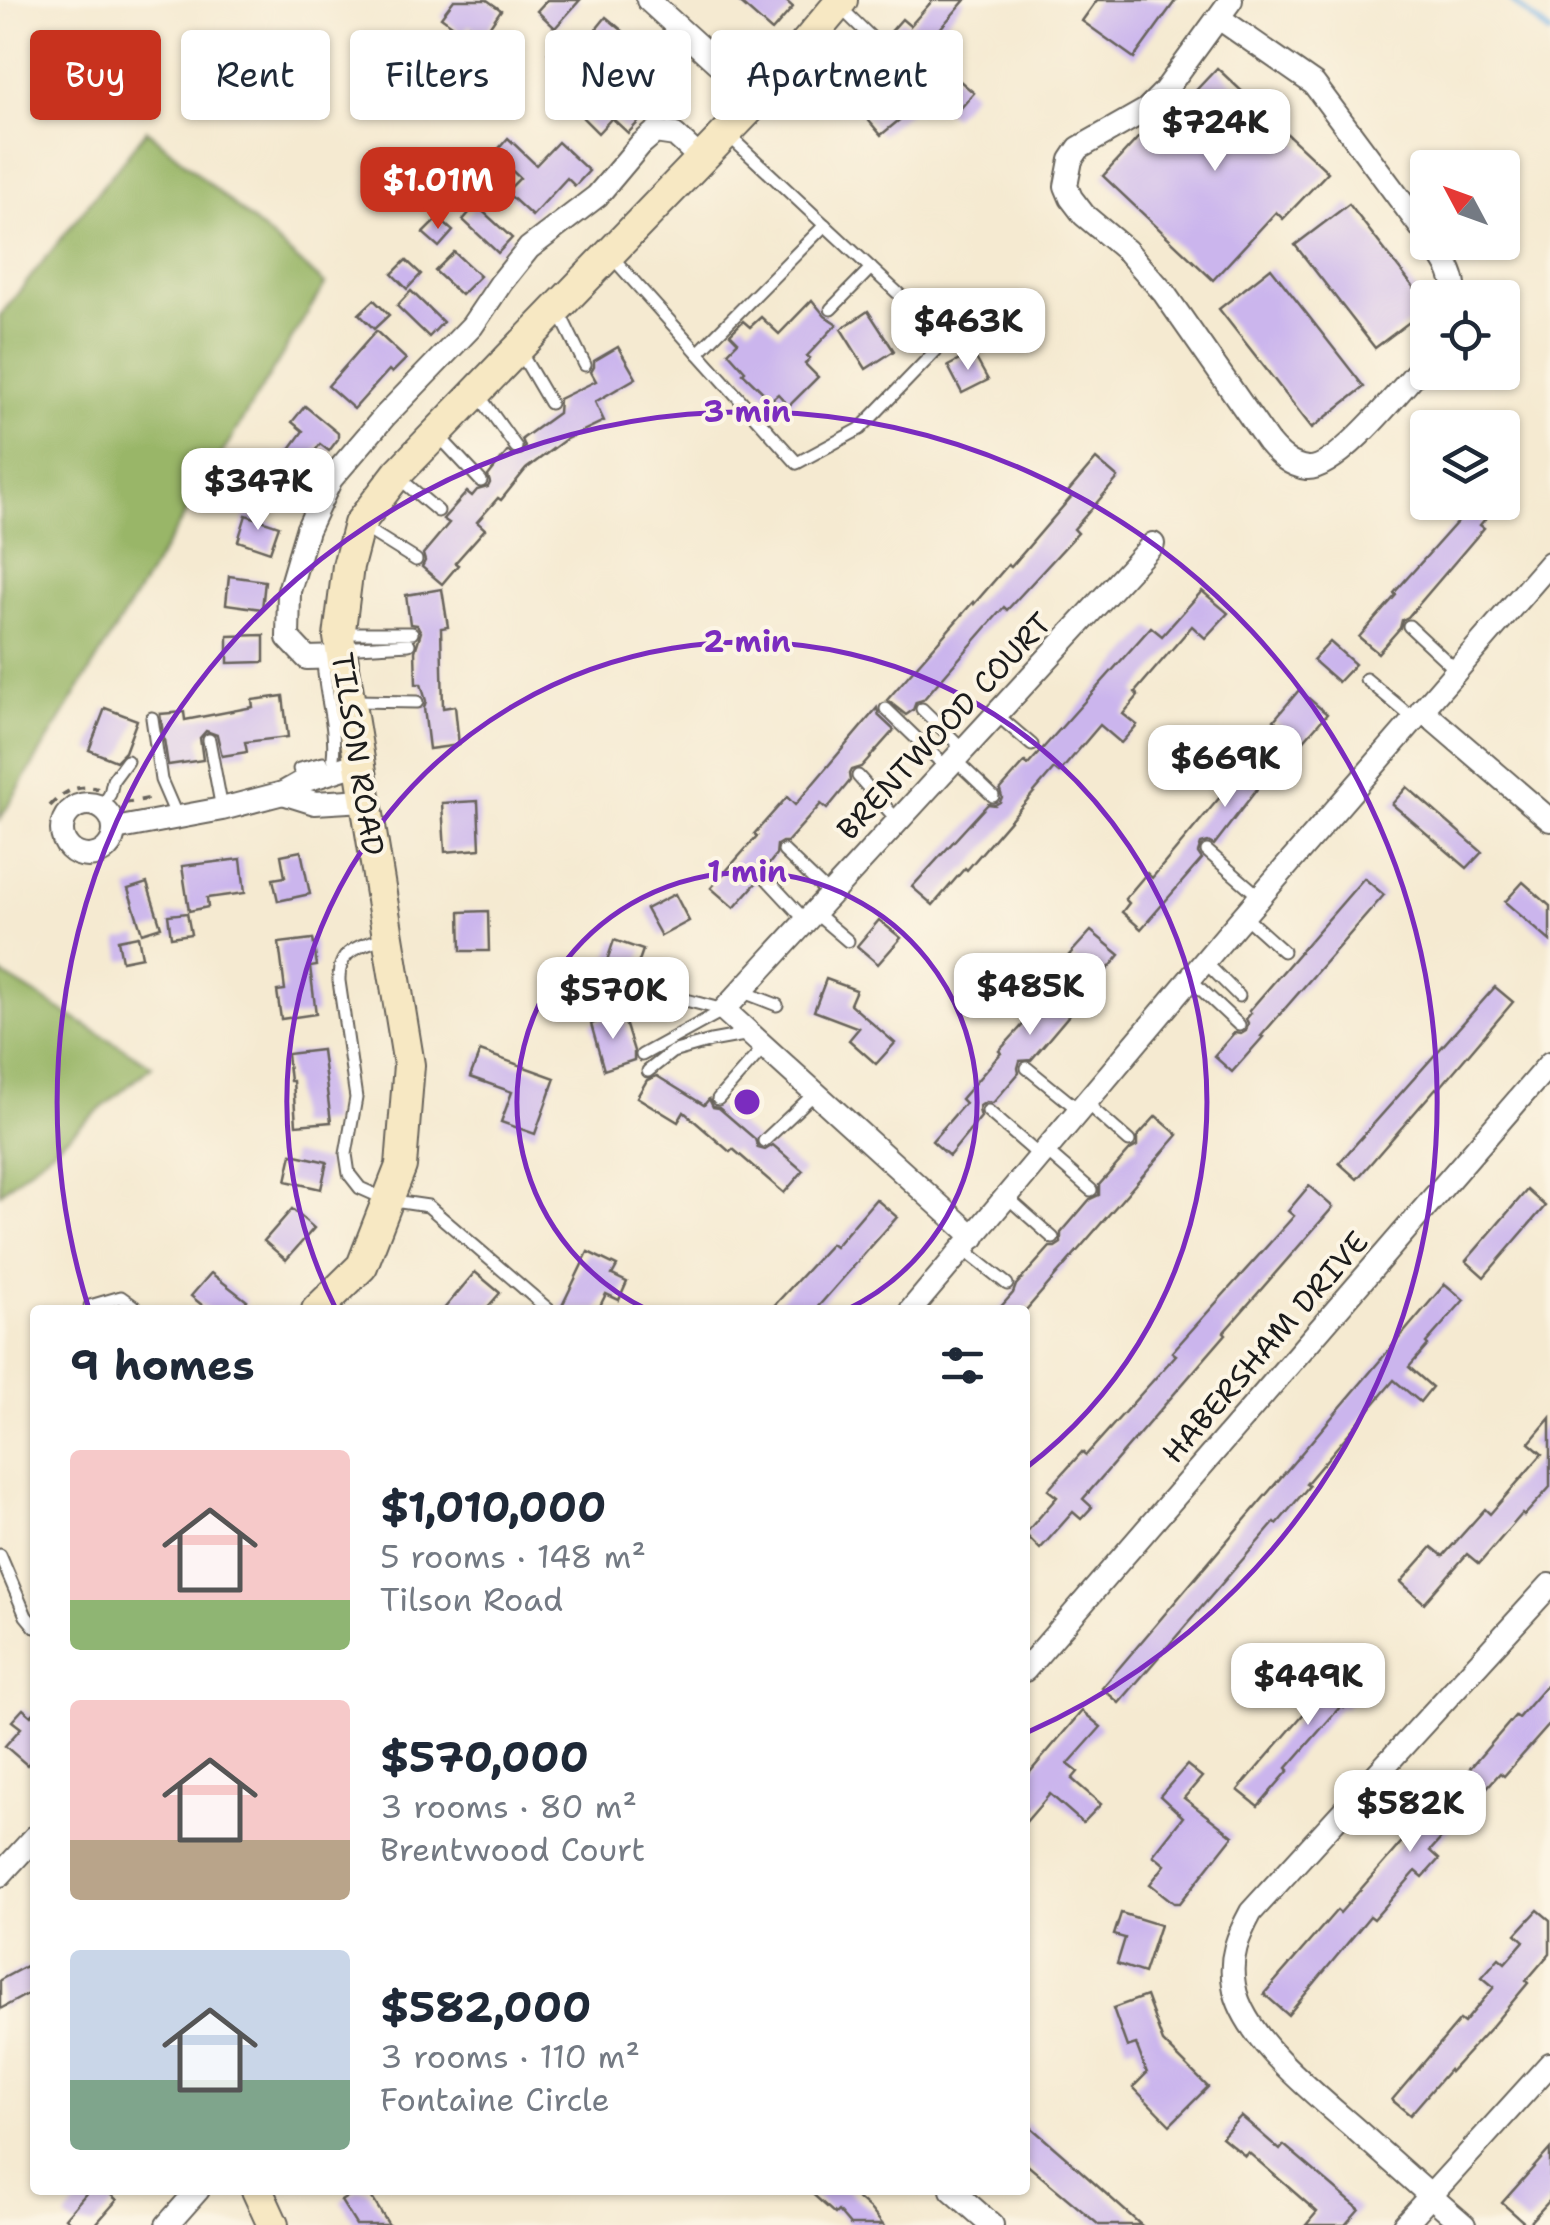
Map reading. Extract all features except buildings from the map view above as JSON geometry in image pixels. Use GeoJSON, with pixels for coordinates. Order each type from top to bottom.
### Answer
{"type":"FeatureCollection","features":[{"type":"Feature","properties":{"kind":"street"},"geometry":{"type":"LineString","coordinates":[[648,0],[711,57]]}},
{"type":"Feature","properties":{"kind":"street","name":"TILSON ROAD"},"geometry":{"type":"LineString","coordinates":[[817,30],[840,3]]}},
{"type":"Feature","properties":{"kind":"street"},"geometry":{"type":"LineString","coordinates":[[1410,213],[1314,84],[1225,9],[1164,92],[1146,110],[1080,148],[1067,174],[1066,186],[1084,215],[1127,251],[1164,293],[1268,442],[1295,465],[1321,466],[1335,456],[1410,378]]}},
{"type":"Feature","properties":{"kind":"street","name":"TILSON ROAD"},"geometry":{"type":"LineString","coordinates":[[328,1305],[362,1266],[400,1166],[409,1065],[366,800],[346,761],[350,701],[336,649],[348,566],[360,524],[396,476],[436,433],[739,120]]}},
{"type":"Feature","properties":{"kind":"street"},"geometry":{"type":"LineString","coordinates":[[336,649],[307,658],[288,638],[289,591],[307,530],[331,479],[472,326],[530,248],[597,196],[640,144],[654,132],[675,135],[701,159]]}},
{"type":"Feature","properties":{"kind":"street","name":"BRENTWOOD COURT"},"geometry":{"type":"LineString","coordinates":[[724,1010],[1153,544]]}},
{"type":"Feature","properties":{"kind":"street"},"geometry":{"type":"LineString","coordinates":[[915,1305],[1252,906],[1550,563]]}},
{"type":"Feature","properties":{"kind":"street"},"geometry":{"type":"LineString","coordinates":[[1418,714],[1550,820]]}},
{"type":"Feature","properties":{"kind":"street"},"geometry":{"type":"LineString","coordinates":[[115,829],[282,793],[346,761]]}},
{"type":"Feature","properties":{"kind":"street"},"geometry":{"type":"LineString","coordinates":[[282,793],[315,803],[366,800]]}},
{"type":"Feature","properties":{"kind":"street"},"geometry":{"type":"LineString","coordinates":[[96,804],[109,814],[115,829],[110,844],[98,855],[81,855],[68,846],[62,831],[66,815],[80,805],[96,804]]}},
{"type":"Feature","properties":{"kind":"street"},"geometry":{"type":"LineString","coordinates":[[724,1010],[968,1243]]}},
{"type":"Feature","properties":{"kind":"street","name":"HABERSHAM DRIVE"},"geometry":{"type":"LineString","coordinates":[[1030,1664],[1550,1062]]}},
{"type":"Feature","properties":{"kind":"street"},"geometry":{"type":"LineString","coordinates":[[1464,2225],[1297,2077],[1260,2038],[1245,2016],[1234,1987],[1232,1957],[1238,1935],[1251,1912],[1550,1585]]}},
{"type":"Feature","properties":{"kind":"street"},"geometry":{"type":"LineString","coordinates":[[0,1875],[30,1842]]}},
{"type":"Feature","properties":{"kind":"street"},"geometry":{"type":"LineString","coordinates":[[1404,2225],[1550,2064]]}},
{"type":"Feature","properties":{"kind":"street"},"geometry":{"type":"LineString","coordinates":[[167,2225],[194,2195]]}},
{"type":"Feature","properties":{"kind":"street"},"geometry":{"type":"LineString","coordinates":[[259,2195],[273,2225]]}},
{"type":"Feature","properties":{"kind":"street"},"geometry":{"type":"LineString","coordinates":[[956,2195],[979,2221]]}},
{"type":"Feature","properties":{"kind":"lane"},"geometry":{"type":"LineString","coordinates":[[840,3],[866,30]]}},
{"type":"Feature","properties":{"kind":"lane"},"geometry":{"type":"LineString","coordinates":[[610,254],[797,463],[860,429],[947,339],[726,133]]}},
{"type":"Feature","properties":{"kind":"lane"},"geometry":{"type":"LineString","coordinates":[[698,353],[825,225]]}},
{"type":"Feature","properties":{"kind":"lane"},"geometry":{"type":"LineString","coordinates":[[831,309],[871,268]]}},
{"type":"Feature","properties":{"kind":"lane"},"geometry":{"type":"LineString","coordinates":[[557,308],[585,364]]}},
{"type":"Feature","properties":{"kind":"lane"},"geometry":{"type":"LineString","coordinates":[[518,348],[550,402]]}},
{"type":"Feature","properties":{"kind":"lane"},"geometry":{"type":"LineString","coordinates":[[476,392],[516,447]]}},
{"type":"Feature","properties":{"kind":"lane"},"geometry":{"type":"LineString","coordinates":[[436,433],[481,481]]}},
{"type":"Feature","properties":{"kind":"lane"},"geometry":{"type":"LineString","coordinates":[[396,476],[438,511]]}},
{"type":"Feature","properties":{"kind":"lane"},"geometry":{"type":"LineString","coordinates":[[360,524],[416,560]]}},
{"type":"Feature","properties":{"kind":"lane"},"geometry":{"type":"LineString","coordinates":[[1408,626],[1456,670]]}},
{"type":"Feature","properties":{"kind":"lane"},"geometry":{"type":"LineString","coordinates":[[299,769],[346,761],[334,744],[323,678],[336,649],[410,638]]}},
{"type":"Feature","properties":{"kind":"lane"},"geometry":{"type":"LineString","coordinates":[[1366,679],[1418,714]]}},
{"type":"Feature","properties":{"kind":"lane"},"geometry":{"type":"LineString","coordinates":[[350,701],[417,702]]}},
{"type":"Feature","properties":{"kind":"lane"},"geometry":{"type":"LineString","coordinates":[[886,708],[955,759],[993,796]]}},
{"type":"Feature","properties":{"kind":"lane"},"geometry":{"type":"LineString","coordinates":[[922,709],[955,759]]}},
{"type":"Feature","properties":{"kind":"lane"},"geometry":{"type":"LineString","coordinates":[[996,714],[1032,745]]}},
{"type":"Feature","properties":{"kind":"lane"},"geometry":{"type":"LineString","coordinates":[[152,718],[160,780],[177,818]]}},
{"type":"Feature","properties":{"kind":"lane"},"geometry":{"type":"LineString","coordinates":[[209,740],[222,809]]}},
{"type":"Feature","properties":{"kind":"lane"},"geometry":{"type":"LineString","coordinates":[[101,808],[113,780],[127,761]]}},
{"type":"Feature","properties":{"kind":"lane"},"geometry":{"type":"LineString","coordinates":[[858,776],[898,821]]}},
{"type":"Feature","properties":{"kind":"lane"},"geometry":{"type":"LineString","coordinates":[[1207,851],[1283,951]]}},
{"type":"Feature","properties":{"kind":"lane"},"geometry":{"type":"LineString","coordinates":[[784,852],[817,909],[848,941]]}},
{"type":"Feature","properties":{"kind":"lane"},"geometry":{"type":"LineString","coordinates":[[765,877],[817,909]]}},
{"type":"Feature","properties":{"kind":"lane"},"geometry":{"type":"LineString","coordinates":[[388,936],[348,952],[338,966],[356,1098],[346,1154],[349,1174],[360,1188],[388,1200],[428,1206],[543,1305]]}},
{"type":"Feature","properties":{"kind":"lane"},"geometry":{"type":"LineString","coordinates":[[1198,970],[1239,996]]}},
{"type":"Feature","properties":{"kind":"lane"},"geometry":{"type":"LineString","coordinates":[[1198,970],[1240,1025]]}},
{"type":"Feature","properties":{"kind":"lane"},"geometry":{"type":"LineString","coordinates":[[636,987],[724,1010]]}},
{"type":"Feature","properties":{"kind":"lane"},"geometry":{"type":"LineString","coordinates":[[741,991],[777,1006]]}},
{"type":"Feature","properties":{"kind":"lane"},"geometry":{"type":"LineString","coordinates":[[642,1055],[724,1010]]}},
{"type":"Feature","properties":{"kind":"lane"},"geometry":{"type":"LineString","coordinates":[[648,1071],[672,1052],[711,1041],[757,1040]]}},
{"type":"Feature","properties":{"kind":"lane"},"geometry":{"type":"LineString","coordinates":[[718,1099],[757,1040]]}},
{"type":"Feature","properties":{"kind":"lane"},"geometry":{"type":"LineString","coordinates":[[1027,1068],[1129,1142]]}},
{"type":"Feature","properties":{"kind":"lane"},"geometry":{"type":"LineString","coordinates":[[764,1142],[815,1093]]}},
{"type":"Feature","properties":{"kind":"lane"},"geometry":{"type":"LineString","coordinates":[[988,1112],[1091,1190]]}},
{"type":"Feature","properties":{"kind":"lane"},"geometry":{"type":"LineString","coordinates":[[1007,1197],[1053,1238]]}},
{"type":"Feature","properties":{"kind":"lane"},"geometry":{"type":"LineString","coordinates":[[968,1243],[1007,1284]]}},
{"type":"Feature","properties":{"kind":"lane"},"geometry":{"type":"LineString","coordinates":[[94,1305],[121,1298],[131,1305]]}},
{"type":"Feature","properties":{"kind":"lane"},"geometry":{"type":"LineString","coordinates":[[0,1554],[30,1621]]}},
{"type":"Feature","properties":{"kind":"green space"},"geometry":{"type":"Polygon","coordinates":[[[147,130],[325,284],[0,819],[0,316],[147,130]]]}},
{"type":"Feature","properties":{"kind":"green space"},"geometry":{"type":"Polygon","coordinates":[[[0,973],[152,1066],[0,1193],[0,973]]]}},
{"type":"Feature","properties":{"kind":"waterway"},"geometry":{"type":"LineString","coordinates":[[1511,0],[1550,33]]}}]}
